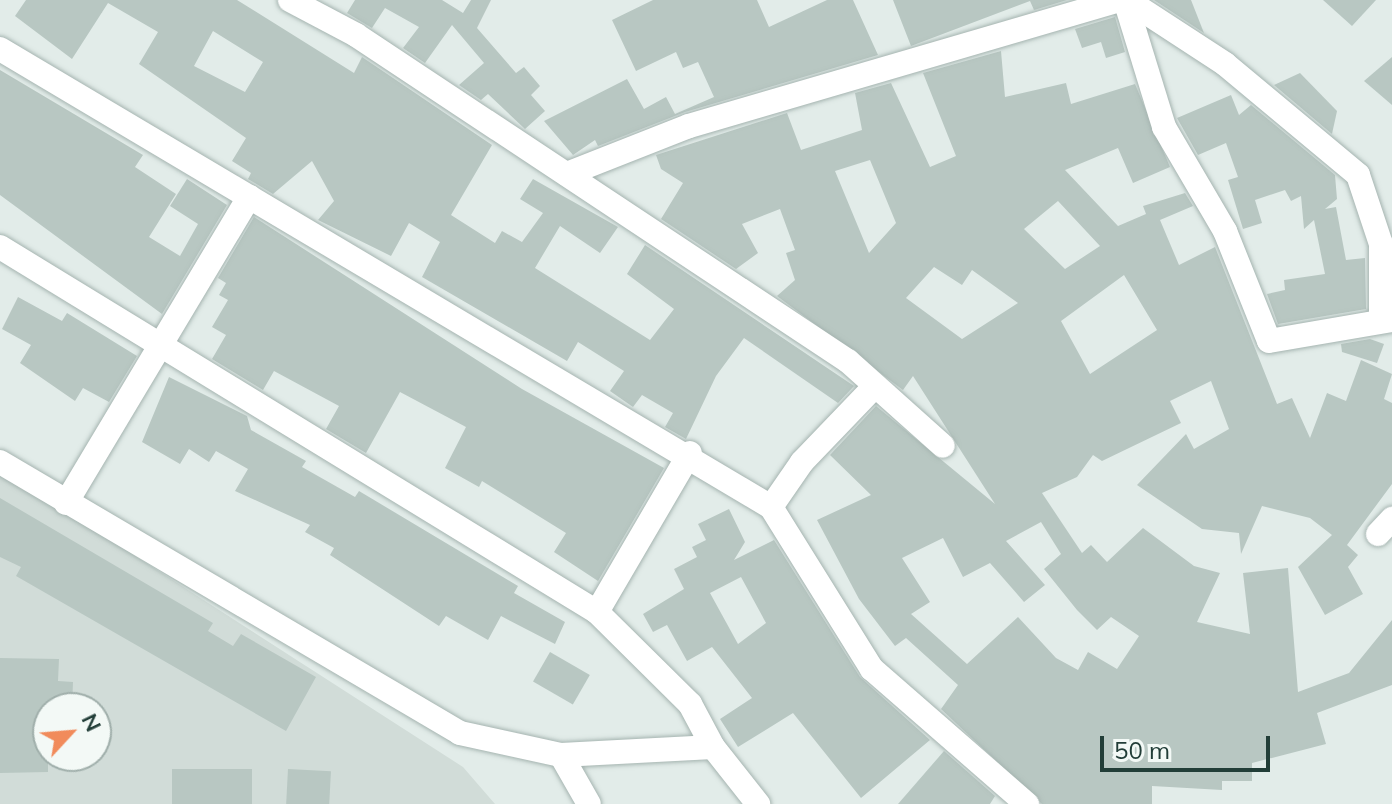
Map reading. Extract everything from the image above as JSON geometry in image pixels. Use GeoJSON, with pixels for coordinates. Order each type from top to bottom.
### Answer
{"type":"FeatureCollection","features":[{"type":"Feature","properties":{"kind":"street"},"geometry":{"type":"LineString","coordinates":[[290,0],[567,174],[848,361],[943,446]]}},
{"type":"Feature","properties":{"kind":"street"},"geometry":{"type":"LineString","coordinates":[[567,174],[689,126],[1124,0],[1225,64],[1358,175],[1381,244],[1386,320],[1269,341],[1225,231],[1164,127],[1124,0]]}},
{"type":"Feature","properties":{"kind":"street"},"geometry":{"type":"LineString","coordinates":[[0,49],[690,453],[771,507],[872,669],[1027,804]]}},
{"type":"Feature","properties":{"kind":"street"},"geometry":{"type":"LineString","coordinates":[[66,503],[249,197]]}},
{"type":"Feature","properties":{"kind":"street"},"geometry":{"type":"LineString","coordinates":[[0,247],[597,612],[690,704],[713,747],[758,804]]}},
{"type":"Feature","properties":{"kind":"street"},"geometry":{"type":"LineString","coordinates":[[771,507],[802,462],[874,387]]}},
{"type":"Feature","properties":{"kind":"street"},"geometry":{"type":"LineString","coordinates":[[597,612],[690,453]]}},
{"type":"Feature","properties":{"kind":"street"},"geometry":{"type":"LineString","coordinates":[[0,462],[460,733],[561,755],[713,747]]}},
{"type":"Feature","properties":{"kind":"street"},"geometry":{"type":"LineString","coordinates":[[561,755],[589,804]]}},
{"type":"Feature","properties":{"kind":"shaded area"},"geometry":{"type":"Polygon","coordinates":[[[0,469],[463,767],[495,804],[0,804],[0,469]]]}},
{"type":"Feature","properties":{"kind":"building"},"geometry":{"type":"Polygon","coordinates":[[[26,0],[237,0],[354,73],[362,57],[492,145],[451,215],[495,243],[502,231],[522,242],[543,213],[520,199],[533,179],[618,227],[600,253],[560,226],[535,268],[650,340],[674,309],[627,274],[645,245],[854,386],[838,403],[744,338],[716,376],[686,439],[665,427],[673,413],[642,395],[633,407],[610,391],[624,371],[578,342],[567,361],[422,277],[440,242],[409,223],[391,256],[318,220],[334,201],[312,161],[273,194],[248,179],[251,173],[232,161],[246,138],[139,64],[158,32],[108,3],[72,59],[15,16],[26,0]],[[213,31],[194,66],[245,92],[263,62],[213,31]]]}},
{"type":"Feature","properties":{"kind":"building"},"geometry":{"type":"Polygon","coordinates":[[[355,0],[442,0],[463,13],[471,0],[491,0],[477,28],[516,73],[524,67],[540,86],[531,95],[545,111],[525,129],[488,94],[481,100],[459,85],[484,63],[452,25],[425,63],[403,48],[419,27],[385,8],[372,28],[347,13],[355,0]]]}},
{"type":"Feature","properties":{"kind":"building"},"geometry":{"type":"Polygon","coordinates":[[[653,0],[757,0],[769,27],[827,0],[853,0],[878,55],[685,112],[598,146],[595,140],[573,155],[544,121],[627,79],[644,109],[666,97],[675,114],[714,97],[698,62],[683,68],[676,52],[636,71],[612,20],[653,0]]]}},
{"type":"Feature","properties":{"kind":"building"},"geometry":{"type":"Polygon","coordinates":[[[893,0],[1067,0],[1034,10],[1030,1],[911,46],[893,0]]]}},
{"type":"Feature","properties":{"kind":"building"},"geometry":{"type":"Polygon","coordinates":[[[1154,0],[1191,0],[1204,33],[1154,0]]]}},
{"type":"Feature","properties":{"kind":"building"},"geometry":{"type":"Polygon","coordinates":[[[1323,0],[1376,0],[1352,26],[1323,0]]]}},
{"type":"Feature","properties":{"kind":"building"},"geometry":{"type":"Polygon","coordinates":[[[1115,17],[1125,52],[1106,58],[1101,42],[1082,48],[1075,29],[1115,17]]]}},
{"type":"Feature","properties":{"kind":"building"},"geometry":{"type":"Polygon","coordinates":[[[1001,51],[1005,97],[1066,83],[1071,104],[1135,84],[1170,167],[1133,183],[1118,148],[1065,170],[1118,226],[1146,214],[1143,206],[1185,193],[1193,206],[1160,220],[1179,265],[1215,247],[1277,404],[1292,398],[1310,438],[1327,393],[1346,401],[1361,360],[1392,374],[1384,399],[1392,403],[1392,484],[1347,545],[1358,555],[1348,567],[1363,594],[1325,615],[1298,567],[1332,535],[1310,518],[1262,506],[1241,554],[1239,533],[1202,529],[1137,485],[1186,434],[1194,449],[1229,429],[1211,381],[1170,401],[1181,423],[1102,461],[1093,455],[1077,477],[1042,493],[1082,553],[1091,545],[1107,562],[1143,528],[1194,566],[1220,573],[1197,622],[1250,634],[1243,573],[1288,568],[1298,692],[1349,673],[1392,620],[1392,685],[1317,713],[1326,744],[1252,763],[1252,781],[1222,781],[1222,790],[1152,786],[1152,804],[1042,804],[941,709],[958,685],[906,638],[895,646],[859,599],[817,520],[871,495],[830,455],[876,406],[995,504],[913,376],[903,390],[777,296],[795,280],[786,253],[795,250],[780,209],[742,224],[758,253],[736,269],[661,219],[683,183],[661,169],[656,155],[787,113],[801,150],[862,130],[855,93],[891,83],[930,167],[956,156],[923,73],[1001,51]],[[870,160],[835,171],[869,253],[896,223],[870,160]],[[1058,201],[1024,229],[1065,269],[1100,246],[1058,201]],[[934,267],[906,298],[962,339],[1018,303],[972,270],[962,285],[934,267]],[[1124,275],[1061,321],[1090,374],[1157,330],[1124,275]],[[1041,522],[1006,541],[1045,585],[1024,602],[990,563],[963,577],[943,538],[902,558],[930,602],[911,614],[967,664],[1018,617],[1056,658],[1078,670],[1088,652],[1117,669],[1139,636],[1111,617],[1097,630],[1077,610],[1044,569],[1061,554],[1041,522]]]}},
{"type":"Feature","properties":{"kind":"building"},"geometry":{"type":"Polygon","coordinates":[[[1392,57],[1392,105],[1364,81],[1392,57]]]}},
{"type":"Feature","properties":{"kind":"building"},"geometry":{"type":"Polygon","coordinates":[[[0,70],[143,155],[135,167],[176,194],[149,237],[180,256],[198,224],[170,206],[187,179],[227,205],[162,314],[0,195],[0,70]]]}},
{"type":"Feature","properties":{"kind":"building"},"geometry":{"type":"Polygon","coordinates":[[[1300,73],[1337,111],[1332,134],[1274,85],[1300,73]]]}},
{"type":"Feature","properties":{"kind":"building"},"geometry":{"type":"Polygon","coordinates":[[[1231,95],[1239,115],[1251,105],[1335,175],[1337,199],[1325,209],[1336,207],[1346,260],[1365,258],[1366,309],[1278,324],[1267,294],[1285,290],[1284,280],[1325,274],[1314,220],[1304,229],[1301,196],[1291,201],[1285,190],[1255,200],[1262,223],[1243,229],[1228,180],[1238,177],[1226,143],[1198,155],[1177,118],[1231,95]]]}},
{"type":"Feature","properties":{"kind":"building"},"geometry":{"type":"Polygon","coordinates":[[[254,217],[522,389],[664,468],[598,581],[554,552],[566,533],[482,481],[479,487],[445,468],[466,427],[400,392],[366,453],[326,429],[339,406],[274,371],[263,390],[212,359],[226,335],[212,327],[228,300],[219,295],[226,283],[218,278],[254,217]]]}},
{"type":"Feature","properties":{"kind":"building"},"geometry":{"type":"Polygon","coordinates":[[[18,297],[62,321],[67,313],[137,356],[109,402],[83,388],[75,401],[20,363],[31,345],[2,329],[18,297]]]}},
{"type":"Feature","properties":{"kind":"building"},"geometry":{"type":"Polygon","coordinates":[[[1370,339],[1384,344],[1377,363],[1342,352],[1341,344],[1370,339]]]}},
{"type":"Feature","properties":{"kind":"building"},"geometry":{"type":"Polygon","coordinates":[[[169,377],[247,416],[251,430],[306,461],[302,467],[355,497],[359,491],[518,586],[514,593],[565,622],[555,644],[501,616],[488,640],[446,616],[439,626],[330,555],[334,548],[305,532],[310,525],[235,491],[248,469],[216,451],[209,462],[189,449],[180,464],[142,442],[169,377]]]}},
{"type":"Feature","properties":{"kind":"building"},"geometry":{"type":"Polygon","coordinates":[[[0,498],[213,623],[208,631],[233,646],[241,634],[316,677],[286,731],[16,576],[21,567],[0,557],[0,498]]]}},
{"type":"Feature","properties":{"kind":"building"},"geometry":{"type":"Polygon","coordinates":[[[729,509],[745,542],[734,560],[774,540],[860,677],[930,740],[861,798],[793,713],[738,747],[720,719],[752,698],[712,647],[687,661],[667,625],[653,632],[643,614],[684,589],[674,569],[697,557],[692,547],[706,540],[698,524],[729,509]],[[741,577],[710,593],[738,644],[766,623],[741,577]]]}},
{"type":"Feature","properties":{"kind":"building"},"geometry":{"type":"Polygon","coordinates":[[[550,652],[590,675],[573,704],[533,681],[550,652]]]}},
{"type":"Feature","properties":{"kind":"building"},"geometry":{"type":"Polygon","coordinates":[[[0,658],[59,659],[58,681],[73,682],[73,692],[32,692],[32,772],[48,772],[0,773],[0,658]]]}},
{"type":"Feature","properties":{"kind":"building"},"geometry":{"type":"Polygon","coordinates":[[[944,751],[995,796],[990,804],[898,804],[944,751]]]}},
{"type":"Feature","properties":{"kind":"building"},"geometry":{"type":"Polygon","coordinates":[[[172,769],[252,769],[252,804],[172,804],[172,769]]]}},
{"type":"Feature","properties":{"kind":"building"},"geometry":{"type":"Polygon","coordinates":[[[288,769],[331,771],[329,804],[286,804],[288,769]]]}}]}
